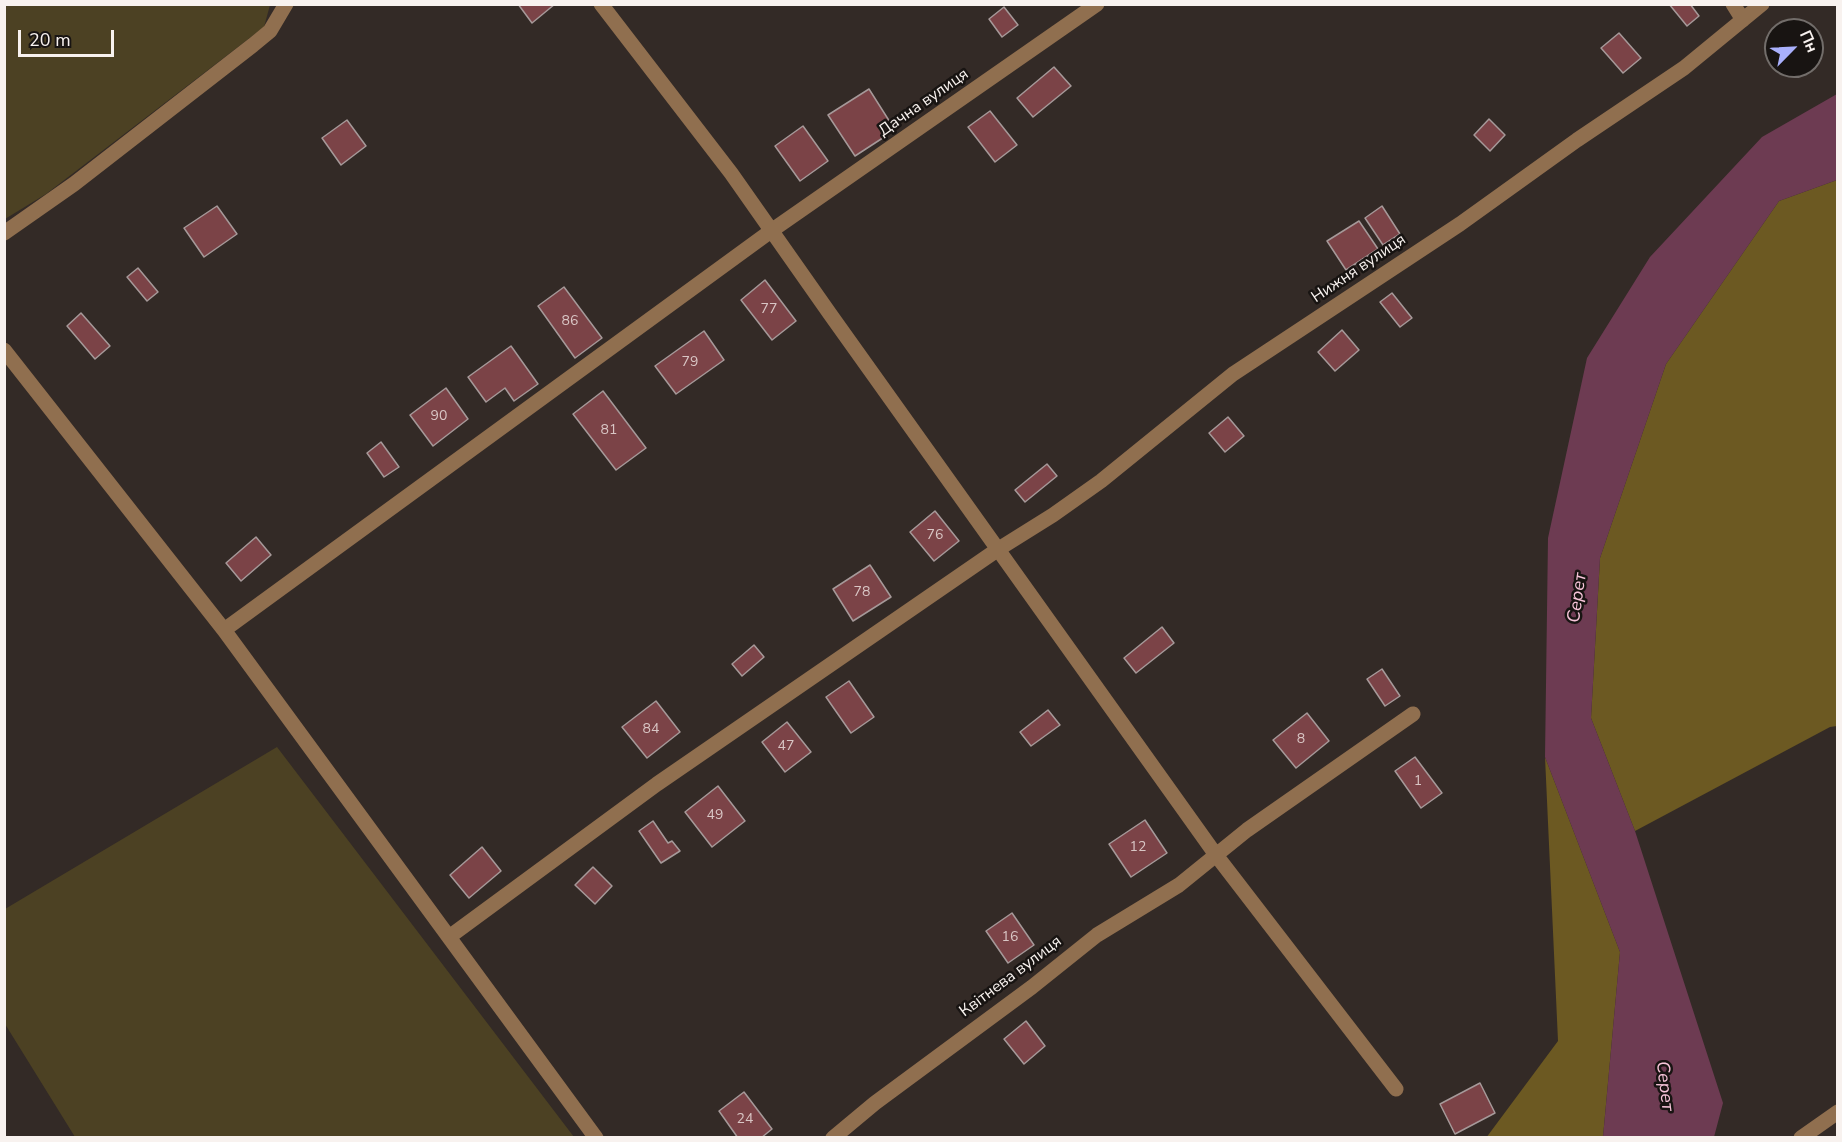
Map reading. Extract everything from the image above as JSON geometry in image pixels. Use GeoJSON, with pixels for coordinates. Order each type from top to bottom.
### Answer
{"type":"FeatureCollection","features":[{"type":"Feature","properties":{"kind":"street"},"geometry":{"type":"LineString","coordinates":[[4,233],[82,178],[253,45],[277,22],[286,4]]}},
{"type":"Feature","properties":{"kind":"street"},"geometry":{"type":"LineString","coordinates":[[601,4],[731,173],[1216,855],[1396,1089]]}},
{"type":"Feature","properties":{"kind":"street","name":"Дачна вулиця"},"geometry":{"type":"LineString","coordinates":[[224,630],[771,231],[1097,4]]}},
{"type":"Feature","properties":{"kind":"street"},"geometry":{"type":"LineString","coordinates":[[1733,4],[1743,20]]}},
{"type":"Feature","properties":{"kind":"street","name":"Нижня вулиця"},"geometry":{"type":"LineString","coordinates":[[449,937],[657,784],[1101,481],[1233,374],[1450,230],[1577,140],[1647,94],[1713,46],[1762,4]]}},
{"type":"Feature","properties":{"kind":"street"},"geometry":{"type":"LineString","coordinates":[[4,350],[224,630],[596,1137]]}},
{"type":"Feature","properties":{"kind":"street","name":"Квітнева вулиця"},"geometry":{"type":"LineString","coordinates":[[833,1137],[893,1089],[1032,987],[1078,948],[1179,885],[1247,830],[1413,714]]}},
{"type":"Feature","properties":{"kind":"street"},"geometry":{"type":"LineString","coordinates":[[1801,1137],[1838,1112]]}},
{"type":"Feature","properties":{"kind":"shaded area"},"geometry":{"type":"Polygon","coordinates":[[[5,5],[270,5],[264,27],[46,194],[5,219],[5,5]]]}},
{"type":"Feature","properties":{"kind":"shaded area"},"geometry":{"type":"Polygon","coordinates":[[[1837,180],[1837,726],[1830,727],[1635,831],[1591,718],[1600,558],[1666,364],[1779,201],[1837,180]]]}},
{"type":"Feature","properties":{"kind":"shaded area"},"geometry":{"type":"Polygon","coordinates":[[[277,747],[574,1137],[75,1137],[5,1024],[5,909],[277,747]]]}},
{"type":"Feature","properties":{"kind":"shaded area"},"geometry":{"type":"Polygon","coordinates":[[[1545,757],[1620,952],[1603,1137],[1486,1138],[1558,1041],[1545,757]]]}},
{"type":"Feature","properties":{"kind":"water","name":"Серет"},"geometry":{"type":"Polygon","coordinates":[[[1837,94],[1837,180],[1779,201],[1666,364],[1600,558],[1591,718],[1635,831],[1723,1103],[1714,1137],[1603,1137],[1620,952],[1545,757],[1548,538],[1587,358],[1650,257],[1762,137],[1837,94]]]}},
{"type":"Feature","properties":{"kind":"building"},"geometry":{"type":"Polygon","coordinates":[[[518,4],[555,4],[532,23],[518,4]]]}},
{"type":"Feature","properties":{"kind":"building"},"geometry":{"type":"Polygon","coordinates":[[[1669,4],[1690,4],[1699,16],[1687,26],[1669,4]]]}},
{"type":"Feature","properties":{"kind":"building"},"geometry":{"type":"Polygon","coordinates":[[[1004,7],[1018,25],[1002,37],[989,19],[1004,7]]]}},
{"type":"Feature","properties":{"kind":"building"},"geometry":{"type":"Polygon","coordinates":[[[1619,33],[1641,58],[1623,73],[1601,48],[1619,33]]]}},
{"type":"Feature","properties":{"kind":"building"},"geometry":{"type":"Polygon","coordinates":[[[1054,67],[1071,86],[1033,117],[1017,98],[1054,67]]]}},
{"type":"Feature","properties":{"kind":"building"},"geometry":{"type":"Polygon","coordinates":[[[869,89],[895,130],[855,156],[828,115],[869,89]]]}},
{"type":"Feature","properties":{"kind":"building"},"geometry":{"type":"Polygon","coordinates":[[[990,111],[1017,145],[995,162],[968,127],[990,111]]]}},
{"type":"Feature","properties":{"kind":"building"},"geometry":{"type":"Polygon","coordinates":[[[1489,119],[1505,135],[1490,151],[1474,135],[1489,119]]]}},
{"type":"Feature","properties":{"kind":"building"},"geometry":{"type":"Polygon","coordinates":[[[347,120],[366,146],[341,165],[322,138],[347,120]]]}},
{"type":"Feature","properties":{"kind":"building"},"geometry":{"type":"Polygon","coordinates":[[[803,126],[828,161],[800,181],[775,146],[803,126]]]}},
{"type":"Feature","properties":{"kind":"building"},"geometry":{"type":"Polygon","coordinates":[[[217,206],[237,234],[204,257],[184,228],[217,206]]]}},
{"type":"Feature","properties":{"kind":"building"},"geometry":{"type":"Polygon","coordinates":[[[1382,206],[1400,234],[1383,245],[1365,218],[1382,206]]]}},
{"type":"Feature","properties":{"kind":"building"},"geometry":{"type":"Polygon","coordinates":[[[1359,221],[1378,249],[1346,270],[1327,241],[1359,221]]]}},
{"type":"Feature","properties":{"kind":"building"},"geometry":{"type":"Polygon","coordinates":[[[138,268],[158,292],[147,301],[127,277],[138,268]]]}},
{"type":"Feature","properties":{"kind":"building"},"geometry":{"type":"Polygon","coordinates":[[[765,280],[796,321],[772,340],[741,300],[765,280]]]}},
{"type":"Feature","properties":{"kind":"building"},"geometry":{"type":"Polygon","coordinates":[[[564,287],[602,338],[575,358],[538,306],[564,287]]]}},
{"type":"Feature","properties":{"kind":"building"},"geometry":{"type":"Polygon","coordinates":[[[1392,293],[1412,318],[1400,327],[1380,302],[1392,293]]]}},
{"type":"Feature","properties":{"kind":"building"},"geometry":{"type":"Polygon","coordinates":[[[81,313],[110,346],[95,359],[67,326],[81,313]]]}},
{"type":"Feature","properties":{"kind":"building"},"geometry":{"type":"Polygon","coordinates":[[[1342,330],[1359,350],[1335,371],[1318,352],[1342,330]]]}},
{"type":"Feature","properties":{"kind":"building"},"geometry":{"type":"Polygon","coordinates":[[[704,331],[724,360],[676,394],[655,366],[704,331]]]}},
{"type":"Feature","properties":{"kind":"building"},"geometry":{"type":"Polygon","coordinates":[[[511,346],[538,384],[514,401],[505,388],[486,402],[468,377],[511,346]]]}},
{"type":"Feature","properties":{"kind":"building"},"geometry":{"type":"Polygon","coordinates":[[[446,388],[468,419],[433,446],[410,415],[446,388]]]}},
{"type":"Feature","properties":{"kind":"building"},"geometry":{"type":"Polygon","coordinates":[[[603,391],[646,448],[616,470],[573,414],[603,391]]]}},
{"type":"Feature","properties":{"kind":"building"},"geometry":{"type":"Polygon","coordinates":[[[1228,417],[1244,436],[1225,452],[1209,433],[1228,417]]]}},
{"type":"Feature","properties":{"kind":"building"},"geometry":{"type":"Polygon","coordinates":[[[381,442],[399,467],[384,477],[367,453],[381,442]]]}},
{"type":"Feature","properties":{"kind":"building"},"geometry":{"type":"Polygon","coordinates":[[[1047,464],[1057,476],[1025,502],[1015,490],[1047,464]]]}},
{"type":"Feature","properties":{"kind":"building"},"geometry":{"type":"Polygon","coordinates":[[[935,511],[959,541],[934,561],[910,532],[935,511]]]}},
{"type":"Feature","properties":{"kind":"building"},"geometry":{"type":"Polygon","coordinates":[[[256,537],[271,555],[241,581],[226,563],[256,537]]]}},
{"type":"Feature","properties":{"kind":"building"},"geometry":{"type":"Polygon","coordinates":[[[870,565],[891,597],[853,621],[833,589],[870,565]]]}},
{"type":"Feature","properties":{"kind":"building"},"geometry":{"type":"Polygon","coordinates":[[[1162,627],[1174,643],[1136,673],[1124,658],[1162,627]]]}},
{"type":"Feature","properties":{"kind":"building"},"geometry":{"type":"Polygon","coordinates":[[[754,645],[764,657],[742,676],[732,664],[754,645]]]}},
{"type":"Feature","properties":{"kind":"building"},"geometry":{"type":"Polygon","coordinates":[[[1382,669],[1400,696],[1385,706],[1367,679],[1382,669]]]}},
{"type":"Feature","properties":{"kind":"building"},"geometry":{"type":"Polygon","coordinates":[[[849,681],[874,717],[851,733],[826,697],[849,681]]]}},
{"type":"Feature","properties":{"kind":"building"},"geometry":{"type":"Polygon","coordinates":[[[656,701],[680,732],[647,758],[622,727],[656,701]]]}},
{"type":"Feature","properties":{"kind":"building"},"geometry":{"type":"Polygon","coordinates":[[[1048,710],[1060,725],[1031,746],[1020,732],[1048,710]]]}},
{"type":"Feature","properties":{"kind":"building"},"geometry":{"type":"Polygon","coordinates":[[[1307,713],[1329,741],[1296,768],[1273,740],[1307,713]]]}},
{"type":"Feature","properties":{"kind":"building"},"geometry":{"type":"Polygon","coordinates":[[[787,722],[811,752],[785,772],[762,742],[787,722]]]}},
{"type":"Feature","properties":{"kind":"building"},"geometry":{"type":"Polygon","coordinates":[[[1415,757],[1442,793],[1421,808],[1395,771],[1415,757]]]}},
{"type":"Feature","properties":{"kind":"building"},"geometry":{"type":"Polygon","coordinates":[[[718,786],[745,821],[712,847],[685,812],[718,786]]]}},
{"type":"Feature","properties":{"kind":"building"},"geometry":{"type":"Polygon","coordinates":[[[1145,820],[1167,853],[1131,877],[1109,844],[1145,820]]]}},
{"type":"Feature","properties":{"kind":"building"},"geometry":{"type":"Polygon","coordinates":[[[653,821],[668,843],[672,841],[680,851],[661,863],[639,831],[653,821]]]}},
{"type":"Feature","properties":{"kind":"building"},"geometry":{"type":"Polygon","coordinates":[[[482,847],[501,871],[469,898],[450,875],[482,847]]]}},
{"type":"Feature","properties":{"kind":"building"},"geometry":{"type":"Polygon","coordinates":[[[593,867],[612,886],[595,904],[575,885],[593,867]]]}},
{"type":"Feature","properties":{"kind":"building"},"geometry":{"type":"Polygon","coordinates":[[[1012,913],[1034,945],[1008,963],[986,931],[1012,913]]]}},
{"type":"Feature","properties":{"kind":"building"},"geometry":{"type":"Polygon","coordinates":[[[1026,1021],[1045,1046],[1024,1064],[1004,1039],[1026,1021]]]}},
{"type":"Feature","properties":{"kind":"building"},"geometry":{"type":"Polygon","coordinates":[[[1480,1083],[1495,1113],[1455,1134],[1440,1104],[1480,1083]]]}},
{"type":"Feature","properties":{"kind":"building"},"geometry":{"type":"Polygon","coordinates":[[[744,1092],[772,1129],[761,1138],[738,1138],[719,1111],[744,1092]]]}}]}
